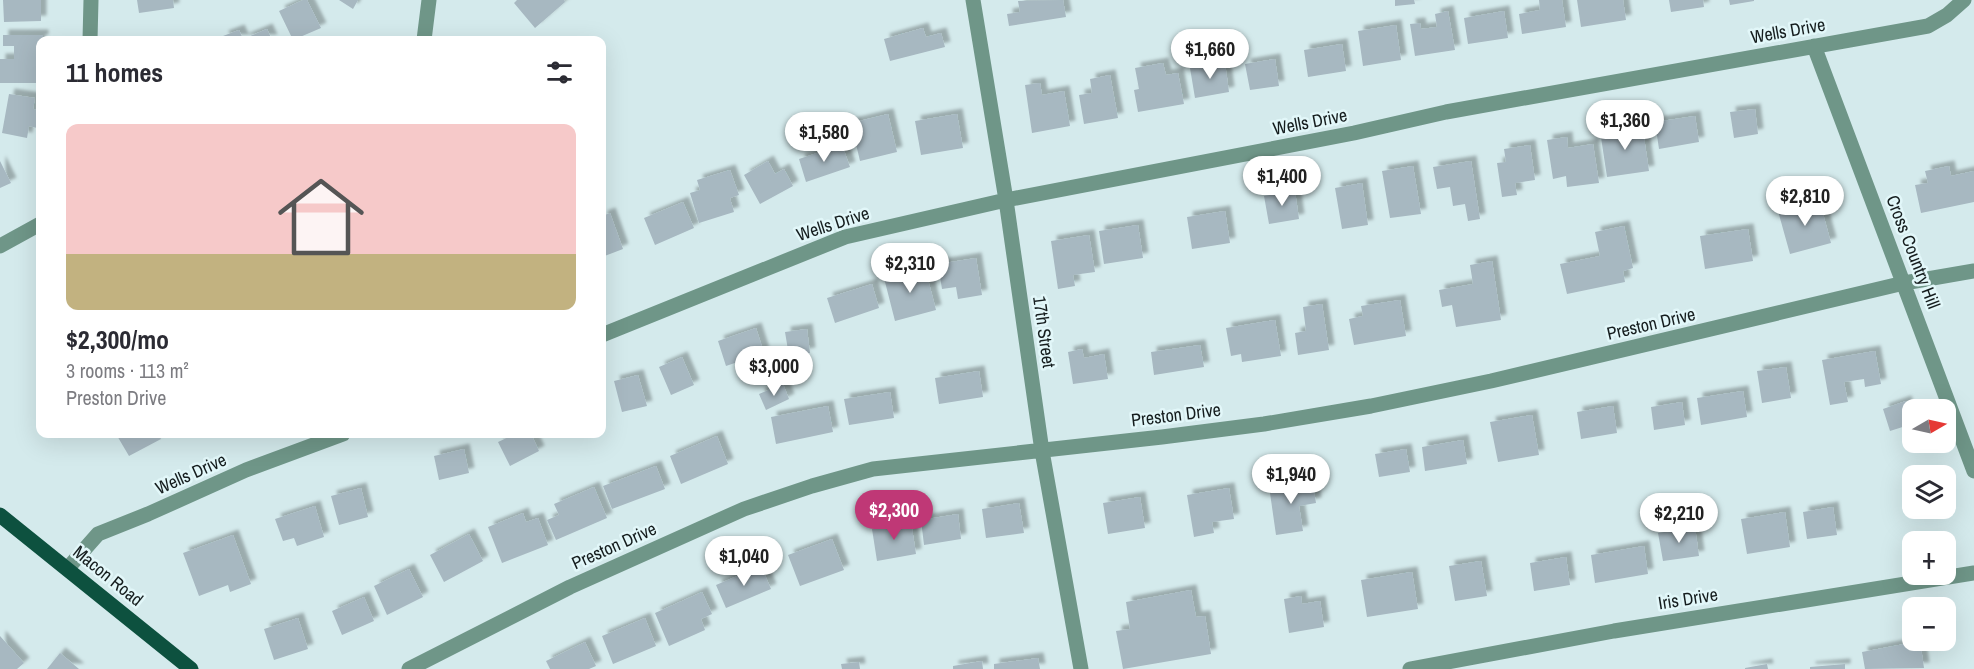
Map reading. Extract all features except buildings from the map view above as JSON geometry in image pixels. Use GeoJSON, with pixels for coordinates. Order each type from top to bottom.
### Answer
{"type":"FeatureCollection","features":[{"type":"Feature","properties":{"kind":"main road","name":"Macon Road"},"geometry":{"type":"LineString","coordinates":[[0,515],[191,669]]}},
{"type":"Feature","properties":{"kind":"street"},"geometry":{"type":"LineString","coordinates":[[90,36],[91,0]]}},
{"type":"Feature","properties":{"kind":"street"},"geometry":{"type":"LineString","coordinates":[[424,36],[429,0]]}},
{"type":"Feature","properties":{"kind":"street","name":"17th Street"},"geometry":{"type":"LineString","coordinates":[[973,0],[1006,200],[1042,451],[1081,669]]}},
{"type":"Feature","properties":{"kind":"street","name":"Wells Drive"},"geometry":{"type":"LineString","coordinates":[[606,333],[845,237],[1006,200],[1354,133],[1446,112],[1929,26],[1947,15],[1964,0]]}},
{"type":"Feature","properties":{"kind":"street","name":"Cross Country Hill"},"geometry":{"type":"LineString","coordinates":[[1814,46],[1974,471]]}},
{"type":"Feature","properties":{"kind":"street"},"geometry":{"type":"LineString","coordinates":[[0,246],[36,226]]}},
{"type":"Feature","properties":{"kind":"street","name":"Preston Drive"},"geometry":{"type":"LineString","coordinates":[[409,669],[570,587],[744,509],[800,490],[873,470],[1264,424],[1371,406],[1561,365],[1904,283],[1974,271]]}},
{"type":"Feature","properties":{"kind":"street","name":"Wells Drive"},"geometry":{"type":"LineString","coordinates":[[68,568],[98,534],[246,470],[331,438]]}},
{"type":"Feature","properties":{"kind":"street","name":"Iris Drive"},"geometry":{"type":"LineString","coordinates":[[1410,669],[1614,631],[1974,573]]}}]}
